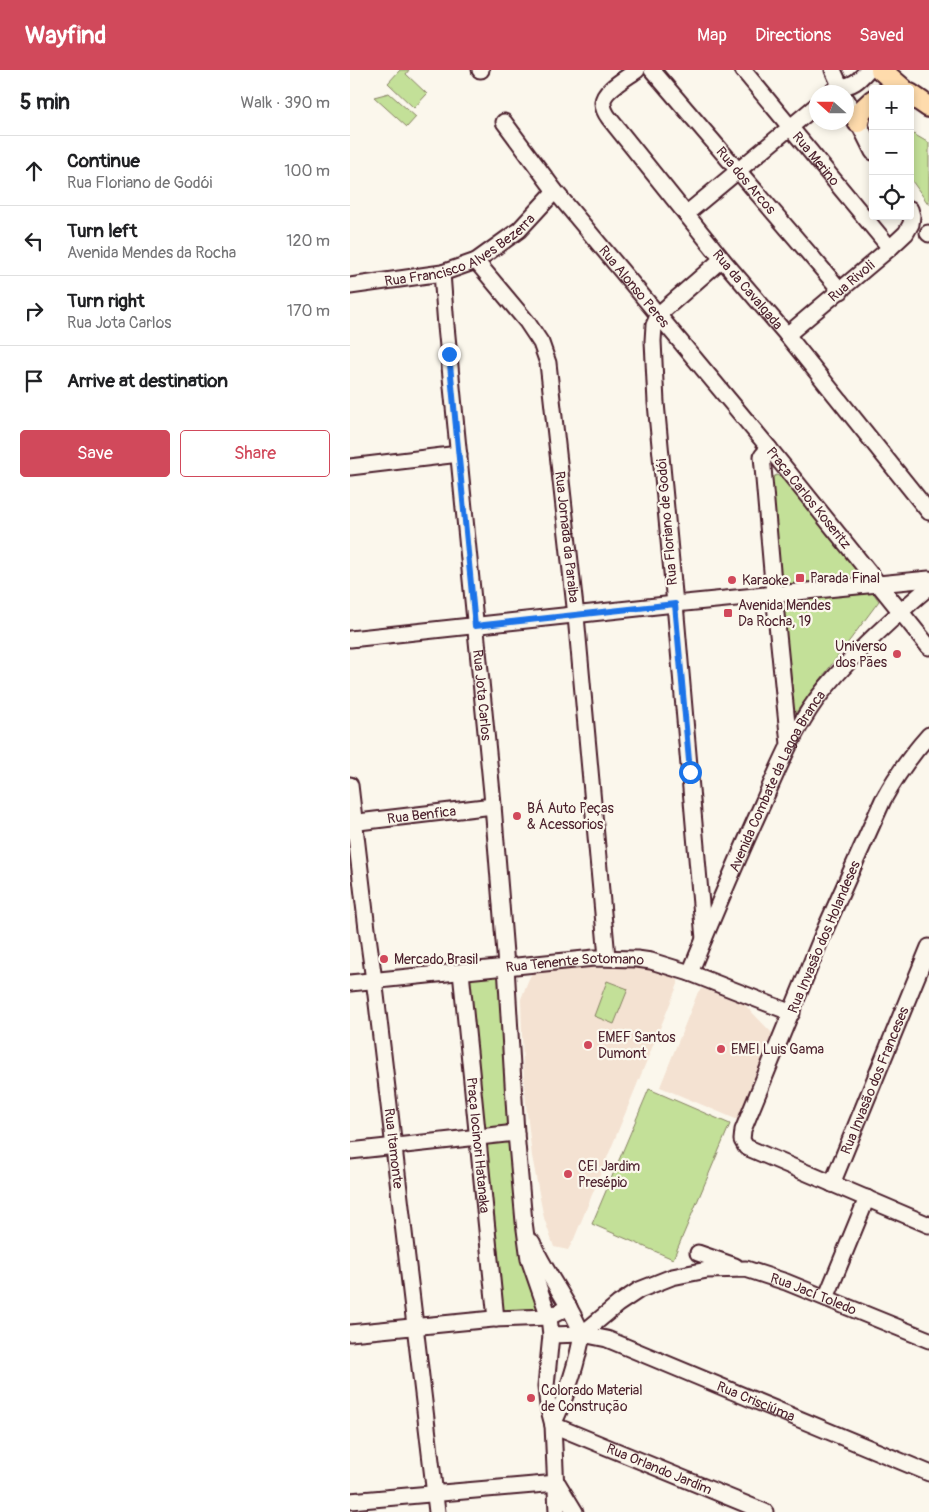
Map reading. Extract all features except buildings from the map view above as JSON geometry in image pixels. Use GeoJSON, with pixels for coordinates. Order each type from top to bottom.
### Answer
{"type":"FeatureCollection","features":[{"type":"Feature","properties":{"kind":"main road"},"geometry":{"type":"LineString","coordinates":[[881,70],[898,85]]}},
{"type":"Feature","properties":{"kind":"main road"},"geometry":{"type":"LineString","coordinates":[[914,97],[929,107]]}},
{"type":"Feature","properties":{"kind":"main road"},"geometry":{"type":"LineString","coordinates":[[858,122],[861,110],[869,103]]}},
{"type":"Feature","properties":{"kind":"street","name":"Rua da Cavalgada"},"geometry":{"type":"LineString","coordinates":[[637,70],[606,93],[603,98],[604,110],[630,146],[787,335],[929,512]]}},
{"type":"Feature","properties":{"kind":"street","name":"Rua dos Arcos"},"geometry":{"type":"LineString","coordinates":[[652,70],[841,290]]}},
{"type":"Feature","properties":{"kind":"street","name":"Rua Merino"},"geometry":{"type":"LineString","coordinates":[[743,70],[890,248]]}},
{"type":"Feature","properties":{"kind":"street"},"geometry":{"type":"LineString","coordinates":[[833,70],[838,85]]}},
{"type":"Feature","properties":{"kind":"street"},"geometry":{"type":"LineString","coordinates":[[852,85],[868,70]]}},
{"type":"Feature","properties":{"kind":"street"},"geometry":{"type":"LineString","coordinates":[[686,214],[809,111]]}},
{"type":"Feature","properties":{"kind":"street"},"geometry":{"type":"LineString","coordinates":[[854,116],[869,144]]}},
{"type":"Feature","properties":{"kind":"street","name":"Rua Alonso Peres"},"geometry":{"type":"LineString","coordinates":[[504,122],[555,191],[769,448]]}},
{"type":"Feature","properties":{"kind":"street","name":"Rua Francisco Alves Bezerra"},"geometry":{"type":"LineString","coordinates":[[350,286],[442,273],[476,261],[519,230],[555,191]]}},
{"type":"Feature","properties":{"kind":"street","name":"Rua Rivoli"},"geometry":{"type":"LineString","coordinates":[[787,335],[890,248],[906,233],[911,220]]}},
{"type":"Feature","properties":{"kind":"street"},"geometry":{"type":"LineString","coordinates":[[659,314],[722,259]]}},
{"type":"Feature","properties":{"kind":"street","name":"Rua Jornada da Paraiba"},"geometry":{"type":"LineString","coordinates":[[476,261],[527,322],[541,343],[548,363],[576,616],[607,957]]}},
{"type":"Feature","properties":{"kind":"street","name":"Rua Jota Carlos"},"geometry":{"type":"LineString","coordinates":[[442,273],[493,806],[506,966]]}},
{"type":"Feature","properties":{"kind":"street","name":"Rua Floriano de Godói"},"geometry":{"type":"LineString","coordinates":[[659,314],[654,325],[653,340],[656,402],[704,939]]}},
{"type":"Feature","properties":{"kind":"street","name":"Praça Carlos Koseritz"},"geometry":{"type":"LineString","coordinates":[[789,744],[762,456],[769,448],[878,583]]}},
{"type":"Feature","properties":{"kind":"street"},"geometry":{"type":"LineString","coordinates":[[350,467],[458,454]]}},
{"type":"Feature","properties":{"kind":"street"},"geometry":{"type":"LineString","coordinates":[[350,639],[929,579]]}},
{"type":"Feature","properties":{"kind":"street"},"geometry":{"type":"LineString","coordinates":[[878,583],[929,647]]}},
{"type":"Feature","properties":{"kind":"street","name":"Avenida Combate da Lagoa Branca"},"geometry":{"type":"LineString","coordinates":[[690,973],[789,744],[816,700],[844,668],[900,612],[929,587]]}},
{"type":"Feature","properties":{"kind":"street","name":"Rua Invasão dos Holandeses"},"geometry":{"type":"LineString","coordinates":[[832,1184],[746,1147],[742,1140],[743,1130],[830,918],[883,800],[904,766],[929,735]]}},
{"type":"Feature","properties":{"kind":"street","name":"Rua Itamonte"},"geometry":{"type":"LineString","coordinates":[[350,785],[352,822],[374,980],[437,1512]]}},
{"type":"Feature","properties":{"kind":"street","name":"Rua Benfica"},"geometry":{"type":"LineString","coordinates":[[352,822],[493,806]]}},
{"type":"Feature","properties":{"kind":"street","name":"Rua Invasão dos Franceses"},"geometry":{"type":"LineString","coordinates":[[832,1184],[929,947]]}},
{"type":"Feature","properties":{"kind":"street","name":"Rua Tenente Sotomano"},"geometry":{"type":"LineString","coordinates":[[350,983],[607,957],[637,958],[690,973],[792,1013]]}},
{"type":"Feature","properties":{"kind":"street"},"geometry":{"type":"LineString","coordinates":[[506,966],[516,1133],[524,1222],[529,1259],[549,1317],[551,1335],[546,1386],[548,1406],[553,1425],[558,1512]]}},
{"type":"Feature","properties":{"kind":"street","name":"Praça Iocinori Hatanaka"},"geometry":{"type":"LineString","coordinates":[[461,972],[496,1319]]}},
{"type":"Feature","properties":{"kind":"street"},"geometry":{"type":"LineString","coordinates":[[350,1151],[516,1133]]}},
{"type":"Feature","properties":{"kind":"street"},"geometry":{"type":"LineString","coordinates":[[832,1184],[927,1219]]}},
{"type":"Feature","properties":{"kind":"street"},"geometry":{"type":"LineString","coordinates":[[826,1298],[867,1198]]}},
{"type":"Feature","properties":{"kind":"street"},"geometry":{"type":"LineString","coordinates":[[524,1222],[537,1254],[569,1307],[582,1334],[570,1382],[553,1425]]}},
{"type":"Feature","properties":{"kind":"street"},"geometry":{"type":"LineString","coordinates":[[698,1252],[746,1269]]}},
{"type":"Feature","properties":{"kind":"street","name":"Rua Jací Toledo"},"geometry":{"type":"LineString","coordinates":[[582,1334],[618,1304],[639,1290],[672,1277],[707,1270],[746,1269],[786,1282],[929,1340]]}},
{"type":"Feature","properties":{"kind":"street"},"geometry":{"type":"LineString","coordinates":[[350,1333],[496,1319],[549,1317],[569,1307]]}},
{"type":"Feature","properties":{"kind":"street","name":"Rua Crisciúma"},"geometry":{"type":"LineString","coordinates":[[551,1335],[582,1334],[607,1339],[929,1473]]}},
{"type":"Feature","properties":{"kind":"street","name":"Rua Orlando Jardim"},"geometry":{"type":"LineString","coordinates":[[553,1425],[765,1512]]}},
{"type":"Feature","properties":{"kind":"street"},"geometry":{"type":"LineString","coordinates":[[350,1501],[435,1492],[557,1483]]}},
{"type":"Feature","properties":{"kind":"street"},"geometry":{"type":"LineString","coordinates":[[557,1483],[575,1512]]}},
{"type":"Feature","properties":{"kind":"shaded area"},"geometry":{"type":"Polygon","coordinates":[[[589,968],[644,968],[672,974],[678,977],[678,984],[568,1250],[554,1247],[544,1218],[532,1156],[523,1067],[521,999],[532,973],[589,968]]]}},
{"type":"Feature","properties":{"kind":"shaded area","name":"EMEI Luis Gama"},"geometry":{"type":"Polygon","coordinates":[[[701,989],[744,1004],[773,1034],[738,1120],[660,1087],[698,992],[701,989]]]}},
{"type":"Feature","properties":{"kind":"green space"},"geometry":{"type":"Polygon","coordinates":[[[400,70],[409,70],[406,74],[427,94],[414,108],[388,83],[400,70]]]}},
{"type":"Feature","properties":{"kind":"green space"},"geometry":{"type":"Polygon","coordinates":[[[389,93],[416,117],[407,127],[374,97],[389,93]]]}},
{"type":"Feature","properties":{"kind":"green space"},"geometry":{"type":"Polygon","coordinates":[[[914,134],[929,143],[929,205],[914,184],[914,134]]]}},
{"type":"Feature","properties":{"kind":"green space"},"geometry":{"type":"Polygon","coordinates":[[[777,475],[786,481],[825,527],[879,601],[794,715],[777,564],[771,482],[773,477],[777,475]]]}},
{"type":"Feature","properties":{"kind":"green space"},"geometry":{"type":"Polygon","coordinates":[[[499,974],[516,1226],[523,1263],[538,1308],[500,1311],[467,977],[499,974]]]}},
{"type":"Feature","properties":{"kind":"green space"},"geometry":{"type":"Polygon","coordinates":[[[607,981],[628,989],[614,1024],[594,1016],[607,981]]]}},
{"type":"Feature","properties":{"kind":"green space"},"geometry":{"type":"Polygon","coordinates":[[[649,1089],[730,1124],[673,1259],[592,1224],[649,1089]]]}},
{"type":"Feature","properties":{"kind":"place","name":"Parada Final"},"geometry":{"type":"Point","coordinates":[800,578]}},
{"type":"Feature","properties":{"kind":"place","name":"Karaoke"},"geometry":{"type":"Point","coordinates":[732,580]}},
{"type":"Feature","properties":{"kind":"place","name":"Avenida Mendes Da Rocha, 19"},"geometry":{"type":"Point","coordinates":[728,613]}},
{"type":"Feature","properties":{"kind":"place","name":"Universo dos Pães"},"geometry":{"type":"Point","coordinates":[897,654]}},
{"type":"Feature","properties":{"kind":"place","name":"BÁ Auto Peças & Acessorios"},"geometry":{"type":"Point","coordinates":[517,816]}},
{"type":"Feature","properties":{"kind":"place","name":"Mercado Brasil"},"geometry":{"type":"Point","coordinates":[384,959]}},
{"type":"Feature","properties":{"kind":"place","name":"EMEF Santos Dumont"},"geometry":{"type":"Point","coordinates":[588,1045]}},
{"type":"Feature","properties":{"kind":"place","name":"EMEI Luis Gama"},"geometry":{"type":"Point","coordinates":[721,1049]}},
{"type":"Feature","properties":{"kind":"place","name":"CEI Jardim Presépio"},"geometry":{"type":"Point","coordinates":[568,1174]}},
{"type":"Feature","properties":{"kind":"place","name":"Colorado Material de Construção"},"geometry":{"type":"Point","coordinates":[531,1398]}},
{"type":"Feature","properties":{"kind":"route"},"geometry":{"type":"LineString","coordinates":[[449,354],[475,626],[675,604],[690,772]]}}]}
